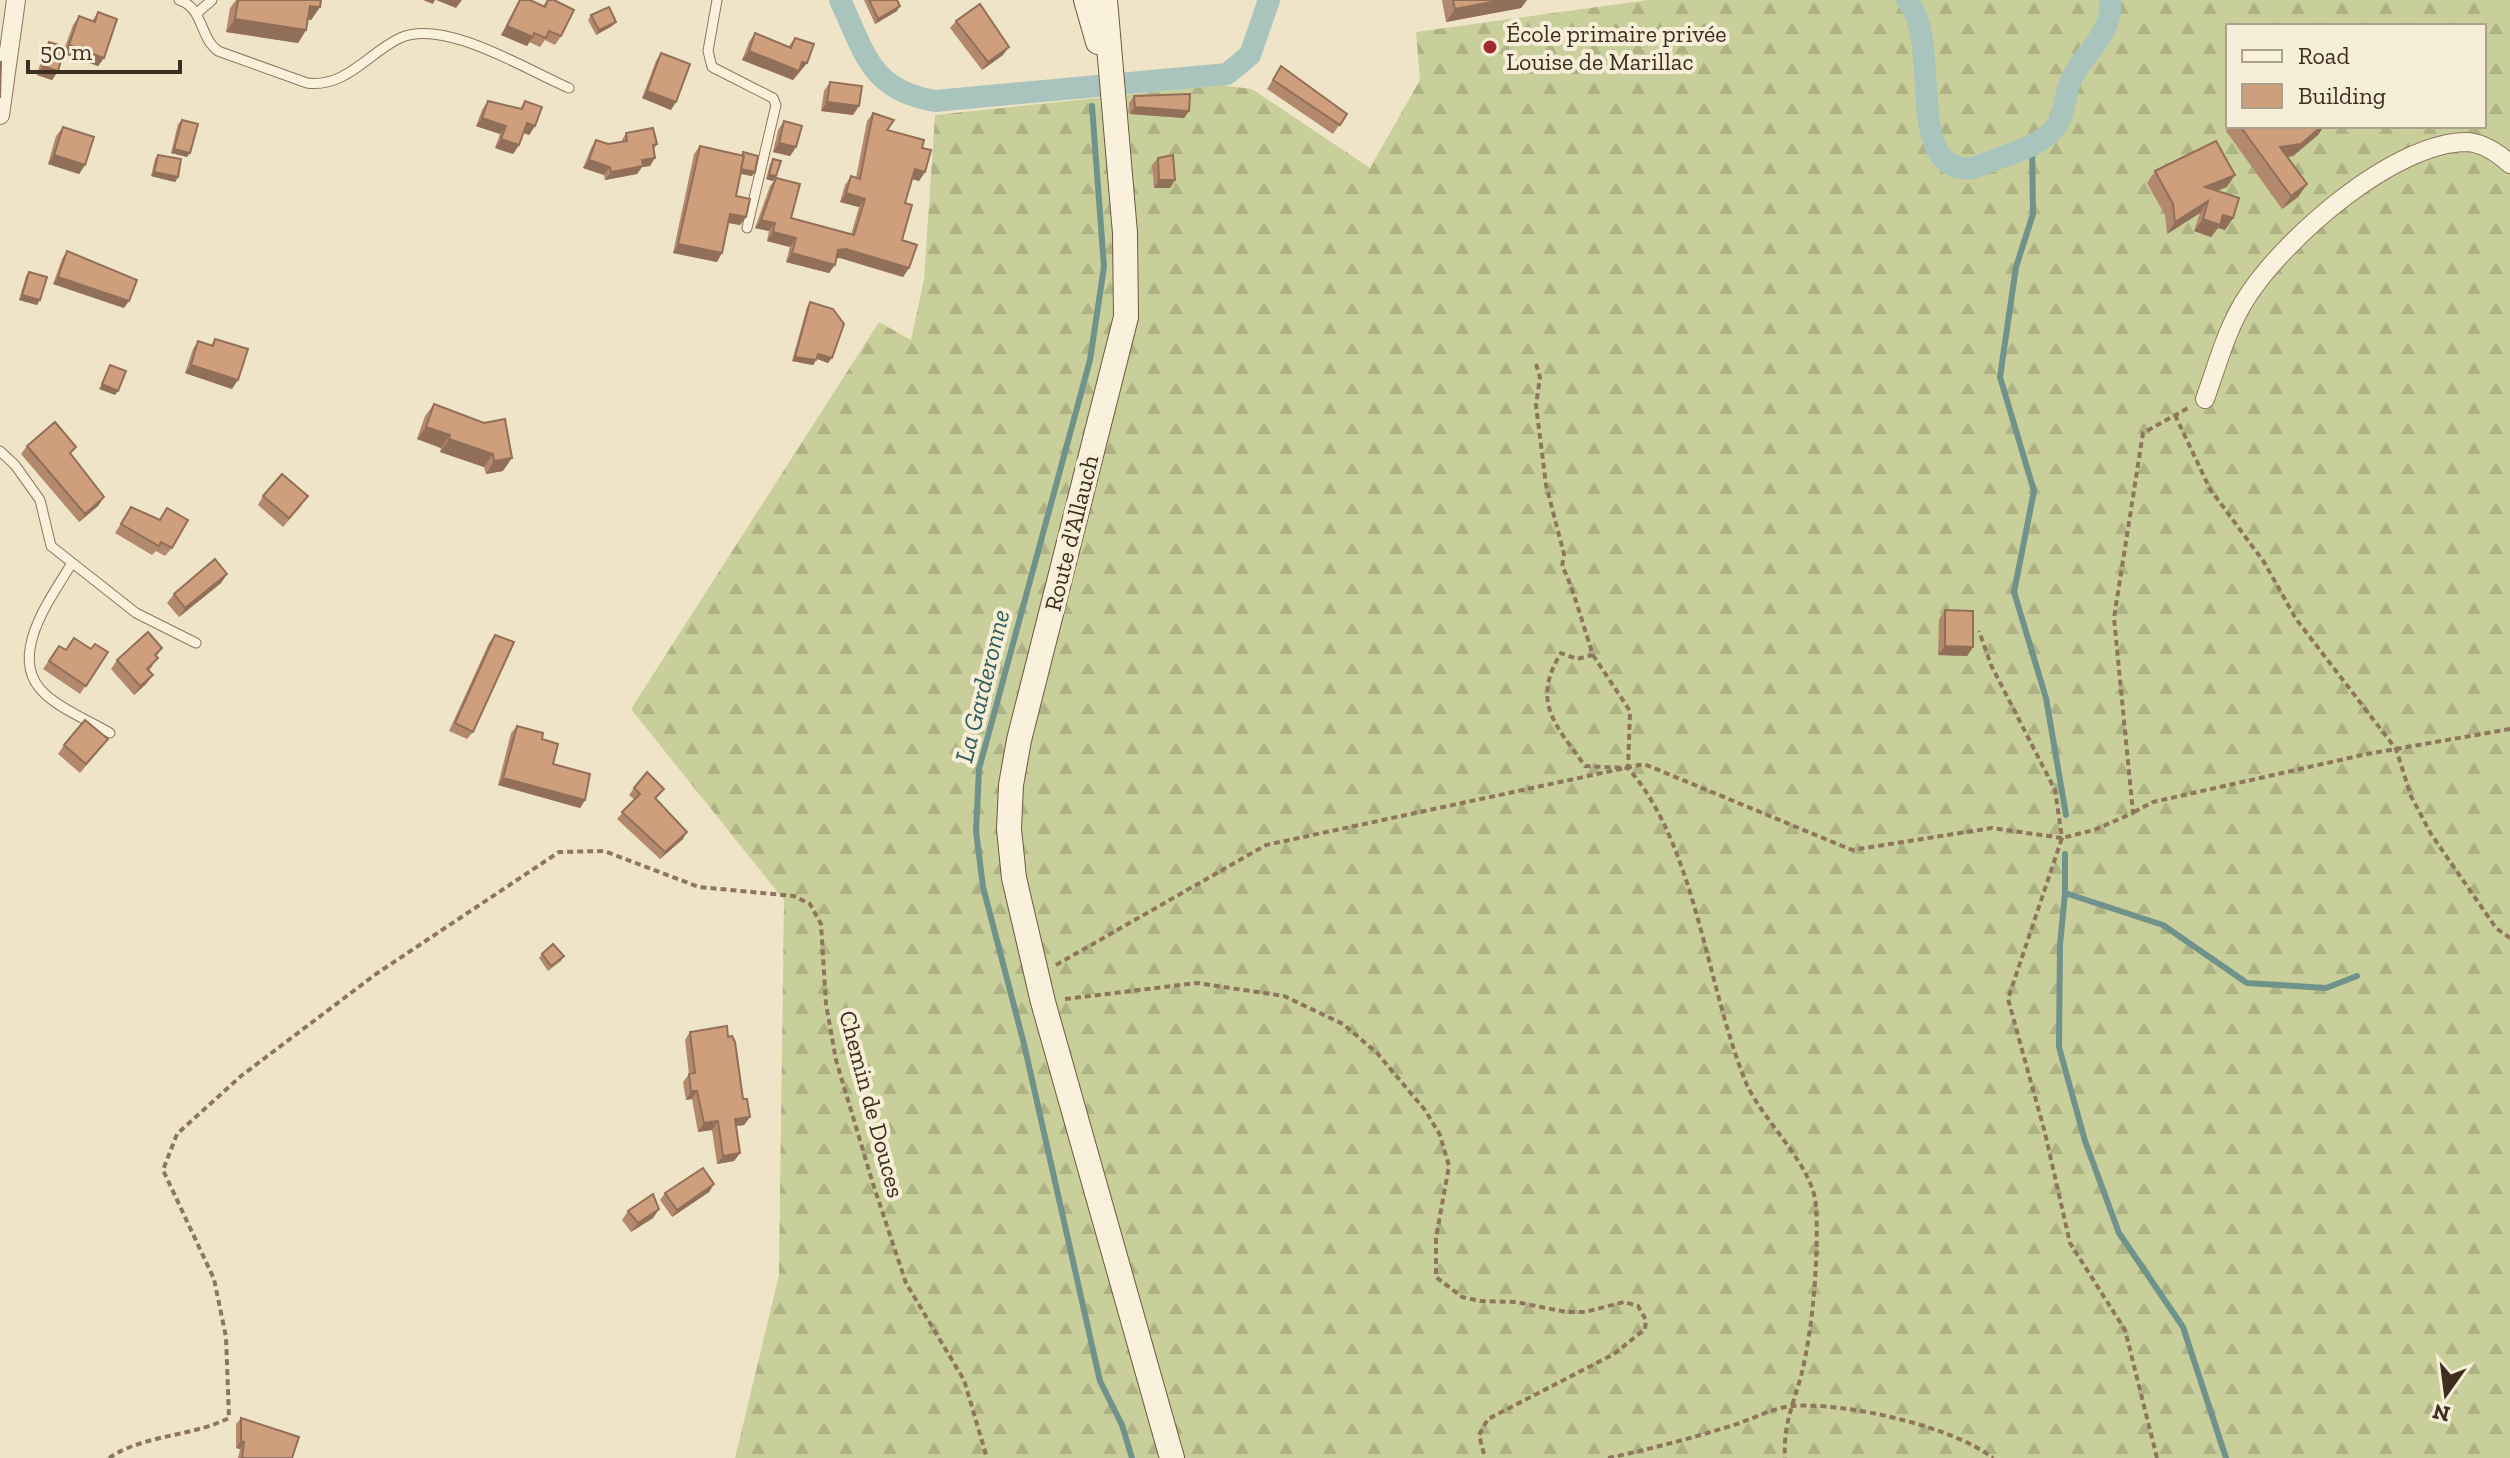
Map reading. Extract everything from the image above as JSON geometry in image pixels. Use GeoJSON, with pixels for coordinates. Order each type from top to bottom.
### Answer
{"type":"FeatureCollection","features":[{"type":"Feature","properties":{"kind":"main road","name":"Route d'Allauch"},"geometry":{"type":"LineString","coordinates":[[1086,0],[1111,87]]}},
{"type":"Feature","properties":{"kind":"main road","name":"Route d'Allauch"},"geometry":{"type":"LineString","coordinates":[[1105,0],[1125,233],[1126,317],[1011,785],[1009,829],[1014,878],[1043,1002],[1172,1458]]}},
{"type":"Feature","properties":{"kind":"street"},"geometry":{"type":"LineString","coordinates":[[0,115],[16,0]]}},
{"type":"Feature","properties":{"kind":"street"},"geometry":{"type":"LineString","coordinates":[[2205,399],[2246,298],[2280,256],[2330,207],[2368,179],[2441,146],[2470,142],[2497,153],[2510,164]]}},
{"type":"Feature","properties":{"kind":"lane"},"geometry":{"type":"LineString","coordinates":[[179,0],[197,13],[206,42],[218,51],[307,83],[323,85],[338,80],[400,38],[440,32],[569,88]]}},
{"type":"Feature","properties":{"kind":"lane"},"geometry":{"type":"LineString","coordinates":[[197,13],[212,0]]}},
{"type":"Feature","properties":{"kind":"lane"},"geometry":{"type":"LineString","coordinates":[[717,0],[708,51],[712,67],[773,98],[776,105],[747,228]]}},
{"type":"Feature","properties":{"kind":"lane"},"geometry":{"type":"LineString","coordinates":[[0,451],[15,465],[40,500],[51,546],[136,613],[196,643]]}},
{"type":"Feature","properties":{"kind":"lane"},"geometry":{"type":"LineString","coordinates":[[72,563],[50,600],[28,657],[32,676],[45,694],[110,733]]}},
{"type":"Feature","properties":{"kind":"path"},"geometry":{"type":"LineString","coordinates":[[1536,364],[1540,377],[1536,405],[1546,485],[1564,554],[1562,567],[1569,574],[1573,603],[1593,655],[1630,711],[1628,768],[1650,793],[1677,857],[1748,1087],[1805,1174],[1816,1202],[1811,1302],[1801,1375],[1783,1434],[1785,1458]]}},
{"type":"Feature","properties":{"kind":"path"},"geometry":{"type":"LineString","coordinates":[[2133,813],[2114,618],[2143,433],[2205,399]]}},
{"type":"Feature","properties":{"kind":"path"},"geometry":{"type":"LineString","coordinates":[[2175,415],[2210,489],[2264,562],[2296,619],[2396,749],[2411,796],[2431,834],[2496,928],[2510,938]]}},
{"type":"Feature","properties":{"kind":"path"},"geometry":{"type":"LineString","coordinates":[[1979,631],[1991,665],[2055,790],[2062,838],[2008,999],[2045,1133],[2070,1243],[2125,1330],[2157,1458]]}},
{"type":"Feature","properties":{"kind":"path"},"geometry":{"type":"LineString","coordinates":[[1593,655],[1577,659],[1561,653],[1547,677],[1548,707],[1585,766],[1628,768]]}},
{"type":"Feature","properties":{"kind":"path"},"geometry":{"type":"LineString","coordinates":[[1037,976],[1266,845],[1644,764],[1852,850],[1992,828],[2062,838],[2094,830],[2153,802],[2396,749],[2510,729]]}},
{"type":"Feature","properties":{"kind":"path","name":"Chemin de Douces"},"geometry":{"type":"LineString","coordinates":[[109,1458],[127,1447],[215,1425],[229,1418],[226,1337],[214,1279],[163,1170],[177,1134],[241,1076],[376,974],[559,852],[604,851],[699,887],[794,896],[810,904],[821,924],[826,1004],[836,1060],[873,1184],[906,1283],[964,1380],[987,1458]]}},
{"type":"Feature","properties":{"kind":"path"},"geometry":{"type":"LineString","coordinates":[[1043,1002],[1197,983],[1284,996],[1343,1024],[1377,1053],[1425,1110],[1440,1135],[1449,1166],[1435,1255],[1436,1277],[1446,1287],[1462,1297],[1566,1312],[1585,1312],[1624,1302],[1638,1306],[1646,1320],[1645,1329],[1627,1345],[1488,1419],[1479,1435],[1485,1458]]}},
{"type":"Feature","properties":{"kind":"path"},"geometry":{"type":"LineString","coordinates":[[1608,1458],[1668,1446],[1790,1406],[1820,1406],[1925,1428],[1979,1447],[1993,1458]]}},
{"type":"Feature","properties":{"kind":"green space"},"geometry":{"type":"Polygon","coordinates":[[[1648,0],[2510,0],[2510,1458],[735,1458],[779,1275],[784,900],[631,709],[879,322],[911,340],[924,279],[935,115],[1220,85],[1252,89],[1370,168],[1420,80],[1416,32],[1648,0]]]}},
{"type":"Feature","properties":{"kind":"building"},"geometry":{"type":"Polygon","coordinates":[[[238,0],[321,0],[320,7],[310,6],[306,30],[235,19],[238,0]]]}},
{"type":"Feature","properties":{"kind":"building"},"geometry":{"type":"Polygon","coordinates":[[[520,0],[530,0],[545,7],[548,0],[554,0],[574,10],[561,36],[549,31],[546,38],[534,33],[533,37],[507,26],[520,0]]]}},
{"type":"Feature","properties":{"kind":"building"},"geometry":{"type":"Polygon","coordinates":[[[869,0],[897,0],[900,6],[878,19],[869,0]]]}},
{"type":"Feature","properties":{"kind":"building"},"geometry":{"type":"Polygon","coordinates":[[[1453,0],[1502,0],[1455,9],[1453,0]]]}},
{"type":"Feature","properties":{"kind":"building"},"geometry":{"type":"Polygon","coordinates":[[[980,4],[1009,47],[988,62],[956,21],[980,4]]]}},
{"type":"Feature","properties":{"kind":"building"},"geometry":{"type":"Polygon","coordinates":[[[609,7],[616,22],[599,30],[591,15],[609,7]]]}},
{"type":"Feature","properties":{"kind":"building"},"geometry":{"type":"Polygon","coordinates":[[[98,12],[117,19],[104,58],[69,45],[79,16],[95,22],[98,12]]]}},
{"type":"Feature","properties":{"kind":"building"},"geometry":{"type":"Polygon","coordinates":[[[755,33],[791,48],[795,38],[814,44],[807,63],[802,62],[799,71],[749,51],[755,33]]]}},
{"type":"Feature","properties":{"kind":"building"},"geometry":{"type":"Polygon","coordinates":[[[49,42],[65,47],[58,71],[43,66],[49,42]]]}},
{"type":"Feature","properties":{"kind":"building"},"geometry":{"type":"Polygon","coordinates":[[[661,53],[690,64],[676,102],[647,91],[661,53]]]}},
{"type":"Feature","properties":{"kind":"building"},"geometry":{"type":"Polygon","coordinates":[[[1281,66],[1347,114],[1340,125],[1273,80],[1281,66]]]}},
{"type":"Feature","properties":{"kind":"building"},"geometry":{"type":"Polygon","coordinates":[[[830,82],[862,86],[859,106],[827,102],[830,82]]]}},
{"type":"Feature","properties":{"kind":"building"},"geometry":{"type":"Polygon","coordinates":[[[1190,94],[1189,111],[1135,107],[1134,96],[1190,94]]]}},
{"type":"Feature","properties":{"kind":"building"},"geometry":{"type":"Polygon","coordinates":[[[488,101],[522,109],[525,101],[542,107],[535,126],[527,123],[519,145],[501,139],[506,126],[482,118],[488,101]]]}},
{"type":"Feature","properties":{"kind":"building"},"geometry":{"type":"Polygon","coordinates":[[[873,113],[894,120],[887,130],[924,140],[922,148],[931,150],[925,172],[915,169],[905,203],[912,205],[902,240],[917,245],[909,268],[846,249],[838,250],[835,265],[792,253],[796,238],[773,232],[775,223],[761,220],[776,178],[800,184],[791,218],[854,235],[865,199],[846,193],[851,176],[860,179],[873,113]]]}},
{"type":"Feature","properties":{"kind":"building"},"geometry":{"type":"Polygon","coordinates":[[[182,120],[198,124],[190,153],[174,149],[182,120]]]}},
{"type":"Feature","properties":{"kind":"building"},"geometry":{"type":"Polygon","coordinates":[[[784,121],[802,126],[796,147],[779,143],[784,121]]]}},
{"type":"Feature","properties":{"kind":"building"},"geometry":{"type":"Polygon","coordinates":[[[63,127],[94,137],[85,165],[54,155],[63,127]]]}},
{"type":"Feature","properties":{"kind":"building"},"geometry":{"type":"Polygon","coordinates":[[[653,128],[657,144],[653,145],[655,158],[642,160],[643,166],[611,172],[610,167],[589,160],[596,140],[608,144],[627,141],[626,133],[653,128]]]}},
{"type":"Feature","properties":{"kind":"building"},"geometry":{"type":"Polygon","coordinates":[[[2241,128],[2320,128],[2301,144],[2280,147],[2307,184],[2291,196],[2241,128]]]}},
{"type":"Feature","properties":{"kind":"building"},"geometry":{"type":"Polygon","coordinates":[[[2216,141],[2235,175],[2205,187],[2239,198],[2233,218],[2223,215],[2220,225],[2203,219],[2208,201],[2175,222],[2173,204],[2155,171],[2216,141]]]}},
{"type":"Feature","properties":{"kind":"building"},"geometry":{"type":"Polygon","coordinates":[[[700,146],[744,156],[736,196],[750,199],[746,217],[730,214],[722,253],[678,244],[700,146]]]}},
{"type":"Feature","properties":{"kind":"building"},"geometry":{"type":"Polygon","coordinates":[[[743,152],[758,156],[755,172],[741,169],[743,152]]]}},
{"type":"Feature","properties":{"kind":"building"},"geometry":{"type":"Polygon","coordinates":[[[158,155],[181,159],[178,177],[154,172],[158,155]]]}},
{"type":"Feature","properties":{"kind":"building"},"geometry":{"type":"Polygon","coordinates":[[[1173,155],[1175,180],[1159,180],[1158,158],[1173,155]]]}},
{"type":"Feature","properties":{"kind":"building"},"geometry":{"type":"Polygon","coordinates":[[[773,159],[781,161],[776,176],[769,175],[773,159]]]}},
{"type":"Feature","properties":{"kind":"building"},"geometry":{"type":"Polygon","coordinates":[[[67,251],[137,280],[129,301],[58,277],[67,251]]]}},
{"type":"Feature","properties":{"kind":"building"},"geometry":{"type":"Polygon","coordinates":[[[29,272],[47,277],[40,300],[22,295],[29,272]]]}},
{"type":"Feature","properties":{"kind":"building"},"geometry":{"type":"Polygon","coordinates":[[[810,302],[833,309],[844,324],[832,358],[818,354],[816,360],[795,357],[810,302]]]}},
{"type":"Feature","properties":{"kind":"building"},"geometry":{"type":"Polygon","coordinates":[[[215,339],[248,349],[238,380],[191,365],[198,341],[213,346],[215,339]]]}},
{"type":"Feature","properties":{"kind":"building"},"geometry":{"type":"Polygon","coordinates":[[[110,365],[126,371],[118,391],[102,384],[110,365]]]}},
{"type":"Feature","properties":{"kind":"building"},"geometry":{"type":"Polygon","coordinates":[[[434,404],[484,423],[505,419],[512,458],[494,461],[493,454],[449,439],[450,435],[426,427],[434,404]]]}},
{"type":"Feature","properties":{"kind":"building"},"geometry":{"type":"Polygon","coordinates":[[[55,422],[76,447],[70,453],[104,497],[85,514],[27,446],[55,422]]]}},
{"type":"Feature","properties":{"kind":"building"},"geometry":{"type":"Polygon","coordinates":[[[282,474],[308,496],[289,518],[263,496],[282,474]]]}},
{"type":"Feature","properties":{"kind":"building"},"geometry":{"type":"Polygon","coordinates":[[[131,507],[160,520],[167,508],[188,520],[172,548],[161,542],[159,546],[121,524],[131,507]]]}},
{"type":"Feature","properties":{"kind":"building"},"geometry":{"type":"Polygon","coordinates":[[[215,559],[227,574],[185,608],[174,594],[215,559]]]}},
{"type":"Feature","properties":{"kind":"building"},"geometry":{"type":"Polygon","coordinates":[[[1945,610],[1973,611],[1973,647],[1945,646],[1945,610]]]}},
{"type":"Feature","properties":{"kind":"building"},"geometry":{"type":"Polygon","coordinates":[[[148,632],[162,648],[155,655],[158,658],[147,669],[153,675],[140,686],[117,660],[148,632]]]}},
{"type":"Feature","properties":{"kind":"building"},"geometry":{"type":"Polygon","coordinates":[[[495,635],[514,642],[473,732],[455,723],[495,635]]]}},
{"type":"Feature","properties":{"kind":"building"},"geometry":{"type":"Polygon","coordinates":[[[74,638],[91,649],[95,644],[108,652],[86,686],[49,661],[59,646],[66,650],[74,638]]]}},
{"type":"Feature","properties":{"kind":"building"},"geometry":{"type":"Polygon","coordinates":[[[85,720],[108,739],[86,764],[64,745],[85,720]]]}},
{"type":"Feature","properties":{"kind":"building"},"geometry":{"type":"Polygon","coordinates":[[[517,726],[543,733],[542,739],[558,744],[553,764],[590,774],[585,800],[503,778],[517,726]]]}},
{"type":"Feature","properties":{"kind":"building"},"geometry":{"type":"Polygon","coordinates":[[[647,772],[664,789],[655,798],[687,832],[665,852],[622,812],[640,794],[634,788],[647,772]]]}},
{"type":"Feature","properties":{"kind":"building"},"geometry":{"type":"Polygon","coordinates":[[[553,944],[564,956],[551,966],[542,954],[553,944]]]}},
{"type":"Feature","properties":{"kind":"building"},"geometry":{"type":"Polygon","coordinates":[[[727,1026],[728,1037],[732,1036],[735,1042],[743,1099],[747,1099],[750,1117],[735,1119],[740,1153],[723,1156],[718,1121],[704,1123],[697,1091],[691,1091],[689,1074],[695,1073],[690,1032],[727,1026]]]}},
{"type":"Feature","properties":{"kind":"building"},"geometry":{"type":"Polygon","coordinates":[[[703,1168],[714,1184],[677,1210],[665,1193],[703,1168]]]}},
{"type":"Feature","properties":{"kind":"building"},"geometry":{"type":"Polygon","coordinates":[[[653,1194],[659,1209],[638,1223],[628,1211],[653,1194]]]}},
{"type":"Feature","properties":{"kind":"building"},"geometry":{"type":"Polygon","coordinates":[[[241,1418],[299,1437],[292,1458],[242,1458],[241,1418]]]}},
{"type":"Feature","properties":{"kind":"waterway"},"geometry":{"type":"LineString","coordinates":[[840,0],[864,52],[883,78],[913,96],[935,101],[1227,74],[1250,55],[1269,0]]}},
{"type":"Feature","properties":{"kind":"waterway"},"geometry":{"type":"LineString","coordinates":[[1907,0],[1918,20],[1930,130],[1938,151],[1952,165],[1974,168],[2027,147],[2053,130],[2075,72],[2107,24],[2110,0]]}},
{"type":"Feature","properties":{"kind":"waterway","name":"La Garderonne"},"geometry":{"type":"LineString","coordinates":[[1092,106],[1104,267],[1090,360],[979,769],[976,831],[983,887],[1024,1044],[1100,1381],[1122,1425],[1132,1458]]}},
{"type":"Feature","properties":{"kind":"waterway"},"geometry":{"type":"LineString","coordinates":[[2032,143],[2033,214],[2016,267],[2000,377],[2034,491],[2014,592],[2046,698],[2066,815]]}},
{"type":"Feature","properties":{"kind":"waterway"},"geometry":{"type":"LineString","coordinates":[[2065,854],[2065,893],[2163,925],[2247,983],[2326,988],[2357,976]]}},
{"type":"Feature","properties":{"kind":"waterway"},"geometry":{"type":"LineString","coordinates":[[2065,893],[2060,945],[2059,1047],[2085,1141],[2119,1233],[2183,1327],[2226,1458]]}},
{"type":"Feature","properties":{"kind":"place","name":"École primaire privée Louise de Marillac"},"geometry":{"type":"Point","coordinates":[1490,47]}}]}
